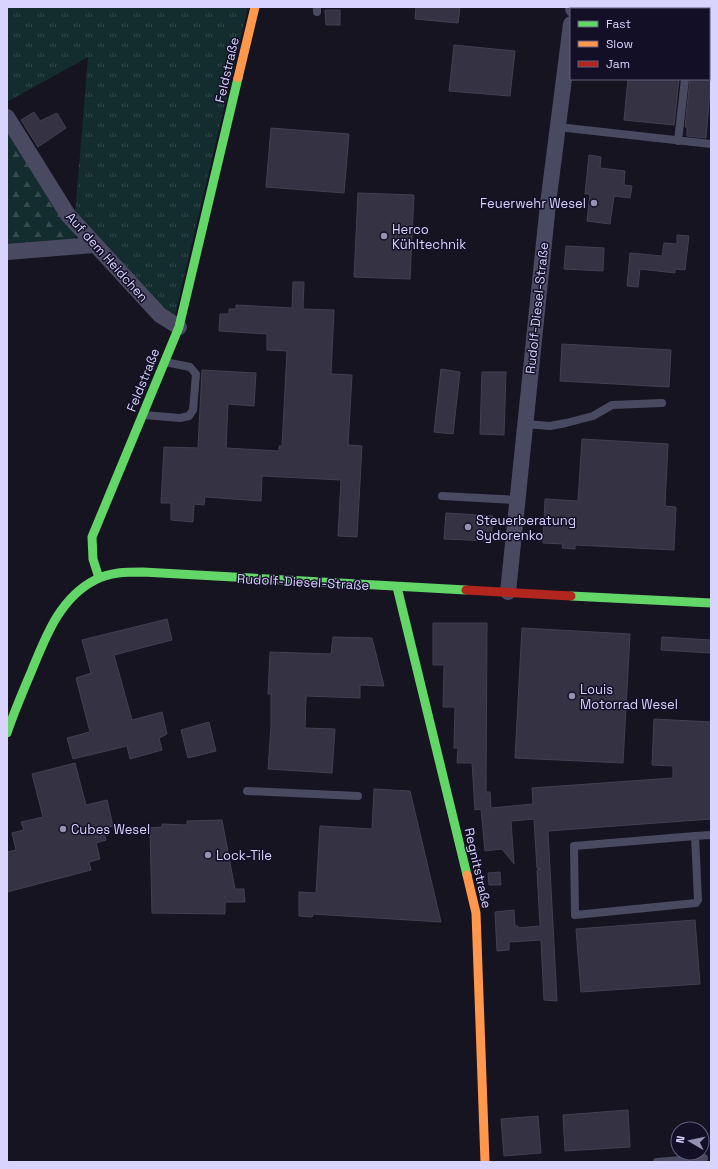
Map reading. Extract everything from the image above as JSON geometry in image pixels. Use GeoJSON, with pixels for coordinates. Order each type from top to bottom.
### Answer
{"type":"FeatureCollection","features":[{"type":"Feature","properties":{"kind":"street","name":"Feldstraße"},"geometry":{"type":"LineString","coordinates":[[99,578],[93,559],[92,537],[179,327],[255,7]]}},
{"type":"Feature","properties":{"kind":"street","name":"Rudolf-Diesel-Straße"},"geometry":{"type":"LineString","coordinates":[[508,592],[525,424],[570,32]]}},
{"type":"Feature","properties":{"kind":"street","name":"Auf dem Heidchen"},"geometry":{"type":"LineString","coordinates":[[7,116],[68,215],[160,315],[179,327]]}},
{"type":"Feature","properties":{"kind":"street"},"geometry":{"type":"LineString","coordinates":[[7,252],[94,244]]}},
{"type":"Feature","properties":{"kind":"street","name":"Rudolf-Diesel-Straße"},"geometry":{"type":"LineString","coordinates":[[99,578],[111,574],[130,573],[711,603]]}},
{"type":"Feature","properties":{"kind":"street"},"geometry":{"type":"LineString","coordinates":[[7,733],[56,616],[69,600],[99,578]]}},
{"type":"Feature","properties":{"kind":"street","name":"Regnitstraße"},"geometry":{"type":"LineString","coordinates":[[397,587],[476,914],[485,1162]]}},
{"type":"Feature","properties":{"kind":"lane"},"geometry":{"type":"LineString","coordinates":[[678,141],[685,80]]}},
{"type":"Feature","properties":{"kind":"lane"},"geometry":{"type":"LineString","coordinates":[[558,127],[711,144]]}},
{"type":"Feature","properties":{"kind":"lane"},"geometry":{"type":"LineString","coordinates":[[143,415],[180,418],[189,416],[193,410],[196,374],[190,367],[164,362]]}},
{"type":"Feature","properties":{"kind":"lane"},"geometry":{"type":"LineString","coordinates":[[525,424],[550,426],[593,416],[612,405],[662,403]]}},
{"type":"Feature","properties":{"kind":"lane"},"geometry":{"type":"LineString","coordinates":[[442,496],[517,500]]}},
{"type":"Feature","properties":{"kind":"lane"},"geometry":{"type":"LineString","coordinates":[[247,791],[303,792],[358,796]]}},
{"type":"Feature","properties":{"kind":"lane"},"geometry":{"type":"LineString","coordinates":[[695,836],[698,900],[696,903],[575,915],[572,846],[695,836],[711,835]]}},
{"type":"Feature","properties":{"kind":"lane"},"geometry":{"type":"LineString","coordinates":[[657,1162],[670,1161]]}},
{"type":"Feature","properties":{"kind":"green space"},"geometry":{"type":"Polygon","coordinates":[[[7,7],[248,7],[175,315],[162,311],[75,215],[88,57],[7,102],[7,7]]]}},
{"type":"Feature","properties":{"kind":"green space"},"geometry":{"type":"Polygon","coordinates":[[[7,126],[77,233],[74,240],[7,258],[7,126]]]}},
{"type":"Feature","properties":{"kind":"building"},"geometry":{"type":"Polygon","coordinates":[[[416,7],[460,7],[458,23],[415,19],[416,7]]]}},
{"type":"Feature","properties":{"kind":"building"},"geometry":{"type":"Polygon","coordinates":[[[325,10],[340,10],[340,25],[326,25],[325,10]]]}},
{"type":"Feature","properties":{"kind":"building"},"geometry":{"type":"Polygon","coordinates":[[[454,45],[515,51],[510,96],[449,91],[454,45]]]}},
{"type":"Feature","properties":{"kind":"building"},"geometry":{"type":"Polygon","coordinates":[[[711,79],[706,138],[687,136],[687,127],[685,127],[690,80],[711,79]]]}},
{"type":"Feature","properties":{"kind":"building"},"geometry":{"type":"Polygon","coordinates":[[[628,80],[679,80],[674,125],[624,120],[628,80]]]}},
{"type":"Feature","properties":{"kind":"building"},"geometry":{"type":"Polygon","coordinates":[[[34,112],[40,121],[57,113],[66,128],[38,147],[21,120],[34,112]]]}},
{"type":"Feature","properties":{"kind":"building"},"geometry":{"type":"Polygon","coordinates":[[[271,128],[349,134],[344,193],[266,187],[271,128]]]}},
{"type":"Feature","properties":{"kind":"building"},"geometry":{"type":"Polygon","coordinates":[[[589,155],[601,157],[600,168],[625,171],[624,185],[632,186],[630,198],[614,196],[610,224],[587,221],[590,194],[585,194],[589,155]]]}},
{"type":"Feature","properties":{"kind":"building","name":"Herco Kühltechnik"},"geometry":{"type":"Polygon","coordinates":[[[358,193],[414,195],[410,279],[354,277],[358,193]]]}},
{"type":"Feature","properties":{"kind":"building"},"geometry":{"type":"Polygon","coordinates":[[[677,235],[689,236],[685,270],[675,269],[675,273],[640,269],[638,287],[627,286],[630,253],[662,256],[664,243],[677,244],[677,235]]]}},
{"type":"Feature","properties":{"kind":"building"},"geometry":{"type":"Polygon","coordinates":[[[566,246],[604,248],[603,271],[564,269],[566,246]]]}},
{"type":"Feature","properties":{"kind":"building"},"geometry":{"type":"Polygon","coordinates":[[[293,282],[304,282],[303,309],[334,310],[331,374],[352,375],[348,445],[362,446],[357,537],[338,536],[341,480],[262,476],[261,501],[205,497],[204,505],[194,504],[193,522],[171,520],[171,503],[161,503],[164,447],[198,448],[202,370],[256,373],[254,406],[228,404],[226,448],[279,451],[279,446],[282,446],[287,351],[267,350],[267,334],[219,331],[220,314],[229,314],[229,309],[236,309],[236,305],[292,308],[293,282]]]}},
{"type":"Feature","properties":{"kind":"building"},"geometry":{"type":"Polygon","coordinates":[[[562,344],[671,350],[669,387],[560,381],[562,344]]]}},
{"type":"Feature","properties":{"kind":"building"},"geometry":{"type":"Polygon","coordinates":[[[441,369],[460,372],[453,434],[434,432],[441,369]]]}},
{"type":"Feature","properties":{"kind":"building"},"geometry":{"type":"Polygon","coordinates":[[[482,372],[506,372],[504,435],[480,434],[482,372]]]}},
{"type":"Feature","properties":{"kind":"building"},"geometry":{"type":"Polygon","coordinates":[[[582,439],[668,444],[665,506],[676,507],[674,550],[575,545],[575,549],[562,548],[563,544],[543,543],[545,499],[578,501],[582,439]]]}},
{"type":"Feature","properties":{"kind":"building","name":"Steuerberatung Sydorenko"},"geometry":{"type":"Polygon","coordinates":[[[446,513],[493,516],[491,541],[444,539],[446,513]]]}},
{"type":"Feature","properties":{"kind":"building"},"geometry":{"type":"Polygon","coordinates":[[[167,619],[172,640],[114,655],[132,720],[162,712],[167,734],[159,738],[162,750],[130,759],[127,746],[73,759],[67,738],[90,732],[76,678],[91,673],[82,640],[167,619]]]}},
{"type":"Feature","properties":{"kind":"building"},"geometry":{"type":"Polygon","coordinates":[[[433,623],[487,623],[486,792],[490,792],[491,808],[533,804],[532,788],[673,778],[673,766],[652,765],[654,719],[711,722],[711,819],[548,831],[557,1001],[544,1000],[541,940],[509,942],[509,950],[497,951],[495,912],[514,910],[515,926],[518,926],[518,928],[540,926],[537,870],[541,869],[537,868],[534,819],[511,821],[514,864],[502,849],[485,851],[481,809],[475,810],[472,763],[457,763],[458,748],[454,748],[455,707],[443,707],[444,665],[433,665],[433,623]]]}},
{"type":"Feature","properties":{"kind":"building","name":"Louis Motorrad Wesel"},"geometry":{"type":"Polygon","coordinates":[[[522,628],[630,634],[623,763],[515,758],[522,628]]]}},
{"type":"Feature","properties":{"kind":"building"},"geometry":{"type":"Polygon","coordinates":[[[333,637],[372,638],[384,686],[360,685],[360,698],[306,696],[305,728],[335,729],[332,773],[268,769],[271,726],[271,694],[268,694],[270,652],[331,654],[333,637]]]}},
{"type":"Feature","properties":{"kind":"building"},"geometry":{"type":"Polygon","coordinates":[[[662,637],[711,640],[711,653],[661,650],[662,637]]]}},
{"type":"Feature","properties":{"kind":"building"},"geometry":{"type":"Polygon","coordinates":[[[209,722],[216,751],[188,758],[181,730],[209,722]]]}},
{"type":"Feature","properties":{"kind":"building","name":"Cubes Wesel"},"geometry":{"type":"Polygon","coordinates":[[[75,763],[86,805],[107,800],[113,826],[103,828],[106,840],[96,843],[100,859],[89,862],[91,870],[7,892],[7,852],[16,850],[12,833],[24,830],[21,822],[43,817],[32,774],[75,763]]]}},
{"type":"Feature","properties":{"kind":"building"},"geometry":{"type":"Polygon","coordinates":[[[374,789],[410,791],[441,922],[313,914],[312,917],[299,916],[299,892],[316,893],[320,826],[372,829],[374,789]]]}},
{"type":"Feature","properties":{"kind":"building"},"geometry":{"type":"Polygon","coordinates":[[[222,820],[235,889],[244,889],[245,902],[225,902],[225,914],[152,913],[150,828],[162,827],[162,824],[187,825],[187,821],[222,820]]]}},
{"type":"Feature","properties":{"kind":"building"},"geometry":{"type":"Polygon","coordinates":[[[500,872],[501,885],[489,885],[488,873],[500,872]]]}},
{"type":"Feature","properties":{"kind":"building"},"geometry":{"type":"Polygon","coordinates":[[[695,920],[700,984],[581,992],[576,929],[695,920]]]}},
{"type":"Feature","properties":{"kind":"building"},"geometry":{"type":"Polygon","coordinates":[[[628,1110],[630,1147],[565,1151],[563,1115],[628,1110]]]}},
{"type":"Feature","properties":{"kind":"building"},"geometry":{"type":"Polygon","coordinates":[[[538,1116],[541,1153],[504,1156],[501,1119],[538,1116]]]}},
{"type":"Feature","properties":{"kind":"traffic: fast"},"geometry":{"type":"LineString","coordinates":[[99,578],[93,559],[92,537],[179,327],[238,78]]}},
{"type":"Feature","properties":{"kind":"traffic: fast"},"geometry":{"type":"LineString","coordinates":[[7,733],[43,644],[63,607],[83,588],[106,575],[124,572],[143,572],[466,590]]}},
{"type":"Feature","properties":{"kind":"traffic: fast"},"geometry":{"type":"LineString","coordinates":[[397,587],[467,875]]}},
{"type":"Feature","properties":{"kind":"traffic: fast"},"geometry":{"type":"LineString","coordinates":[[571,596],[711,603]]}},
{"type":"Feature","properties":{"kind":"traffic: slow"},"geometry":{"type":"LineString","coordinates":[[238,78],[255,7]]}},
{"type":"Feature","properties":{"kind":"traffic: slow"},"geometry":{"type":"LineString","coordinates":[[467,875],[476,913],[485,1162]]}},
{"type":"Feature","properties":{"kind":"traffic: jam"},"geometry":{"type":"LineString","coordinates":[[466,590],[571,596]]}},
{"type":"Feature","properties":{"kind":"place","name":"Feuerwehr Wesel"},"geometry":{"type":"Point","coordinates":[594,203]}},
{"type":"Feature","properties":{"kind":"place","name":"Herco Kühltechnik"},"geometry":{"type":"Point","coordinates":[384,236]}},
{"type":"Feature","properties":{"kind":"place","name":"Steuerberatung Sydorenko"},"geometry":{"type":"Point","coordinates":[468,527]}},
{"type":"Feature","properties":{"kind":"place","name":"Louis Motorrad Wesel"},"geometry":{"type":"Point","coordinates":[572,696]}},
{"type":"Feature","properties":{"kind":"place","name":"Cubes Wesel"},"geometry":{"type":"Point","coordinates":[63,829]}},
{"type":"Feature","properties":{"kind":"place","name":"Lock-Tile"},"geometry":{"type":"Point","coordinates":[208,855]}}]}
